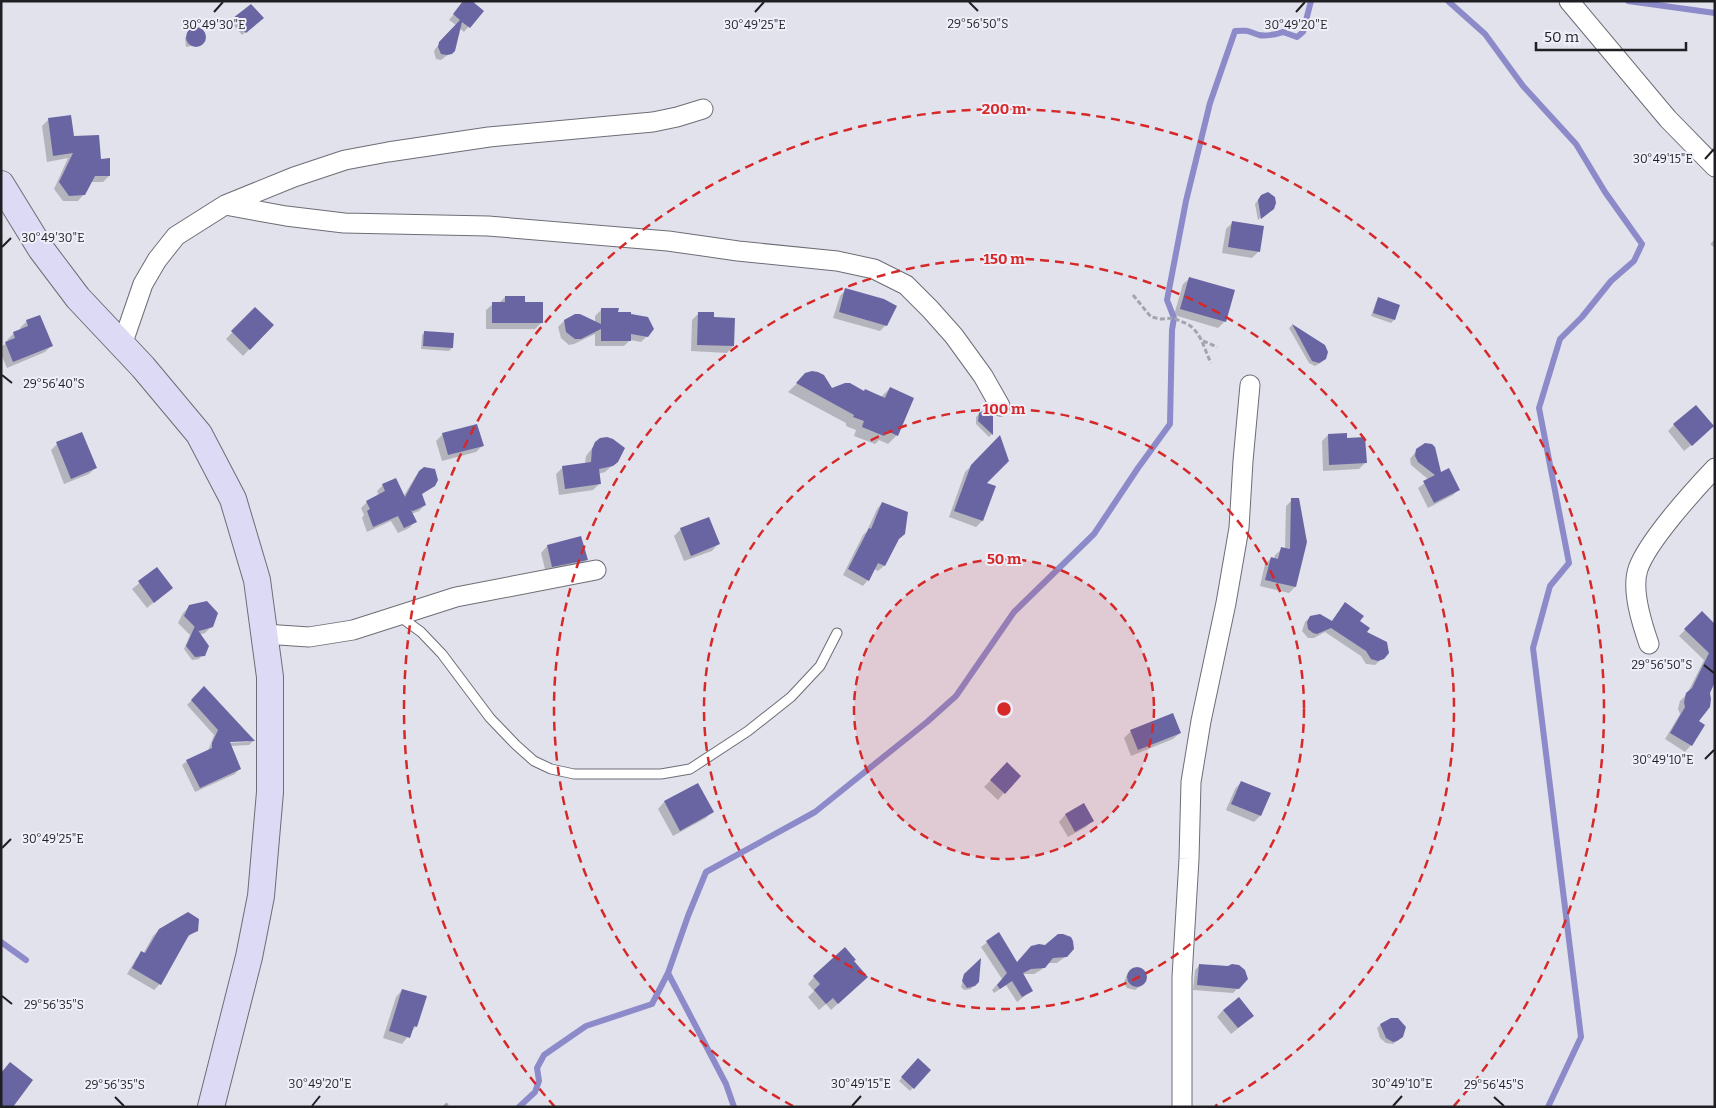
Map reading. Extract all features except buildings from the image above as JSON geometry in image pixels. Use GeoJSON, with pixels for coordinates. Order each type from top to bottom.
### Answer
{"type":"FeatureCollection","features":[{"type":"Feature","properties":{"kind":"street"},"geometry":{"type":"LineString","coordinates":[[1569,1],[1668,119],[1715,167]]}},
{"type":"Feature","properties":{"kind":"street"},"geometry":{"type":"LineString","coordinates":[[122,345],[143,284],[157,260],[176,236],[225,205],[294,177],[345,160],[489,137],[653,122],[703,109]]}},
{"type":"Feature","properties":{"kind":"street"},"geometry":{"type":"LineString","coordinates":[[1,184],[41,249],[78,298],[143,368],[199,434],[233,499],[257,580],[270,677],[270,782],[261,896],[249,957],[212,1107]]}},
{"type":"Feature","properties":{"kind":"street"},"geometry":{"type":"LineString","coordinates":[[225,205],[286,216],[344,223],[488,226],[668,241],[738,251],[837,261],[874,269],[906,285],[930,309],[954,336],[983,376],[1000,406]]}},
{"type":"Feature","properties":{"kind":"street"},"geometry":{"type":"LineString","coordinates":[[1182,1107],[1182,978],[1191,782],[1201,721],[1226,603],[1239,528],[1250,385]]}},
{"type":"Feature","properties":{"kind":"street"},"geometry":{"type":"LineString","coordinates":[[1649,644],[1640,619],[1636,591],[1637,570],[1661,530],[1715,468]]}},
{"type":"Feature","properties":{"kind":"street"},"geometry":{"type":"LineString","coordinates":[[264,634],[309,637],[353,630],[456,597],[596,570]]}},
{"type":"Feature","properties":{"kind":"lane"},"geometry":{"type":"LineString","coordinates":[[398,615],[421,632],[442,654],[490,718],[528,756],[551,770],[574,774],[661,774],[690,770],[748,731],[791,697],[820,666],[837,633]]}},
{"type":"Feature","properties":{"kind":"path"},"geometry":{"type":"LineString","coordinates":[[1133,295],[1151,318],[1174,318],[1196,331],[1211,363]]}},
{"type":"Feature","properties":{"kind":"path"},"geometry":{"type":"LineString","coordinates":[[1202,341],[1217,347]]}},
{"type":"Feature","properties":{"kind":"path"},"geometry":{"type":"LineString","coordinates":[[444,1107],[448,1103]]}},
{"type":"Feature","properties":{"kind":"waterway"},"geometry":{"type":"LineString","coordinates":[[519,1107],[535,1092],[539,1081],[537,1068],[544,1055],[586,1026],[652,1004],[668,973],[706,872],[815,812],[927,722],[956,696],[1014,612],[1094,534],[1170,424],[1172,330],[1174,318],[1167,300],[1186,201],[1210,103],[1235,31],[1246,31],[1265,36],[1283,32],[1297,37],[1303,32],[1311,1]]}},
{"type":"Feature","properties":{"kind":"waterway"},"geometry":{"type":"LineString","coordinates":[[1448,1],[1485,34],[1523,86],[1576,144],[1605,192],[1642,244],[1634,261],[1611,281],[1582,317],[1560,339],[1539,408],[1569,563],[1550,586],[1533,648],[1581,1037],[1548,1107]]}},
{"type":"Feature","properties":{"kind":"waterway"},"geometry":{"type":"LineString","coordinates":[[1628,1],[1715,13]]}},
{"type":"Feature","properties":{"kind":"waterway"},"geometry":{"type":"LineString","coordinates":[[1,942],[26,960]]}},
{"type":"Feature","properties":{"kind":"waterway"},"geometry":{"type":"LineString","coordinates":[[668,973],[726,1084],[734,1107]]}}]}
